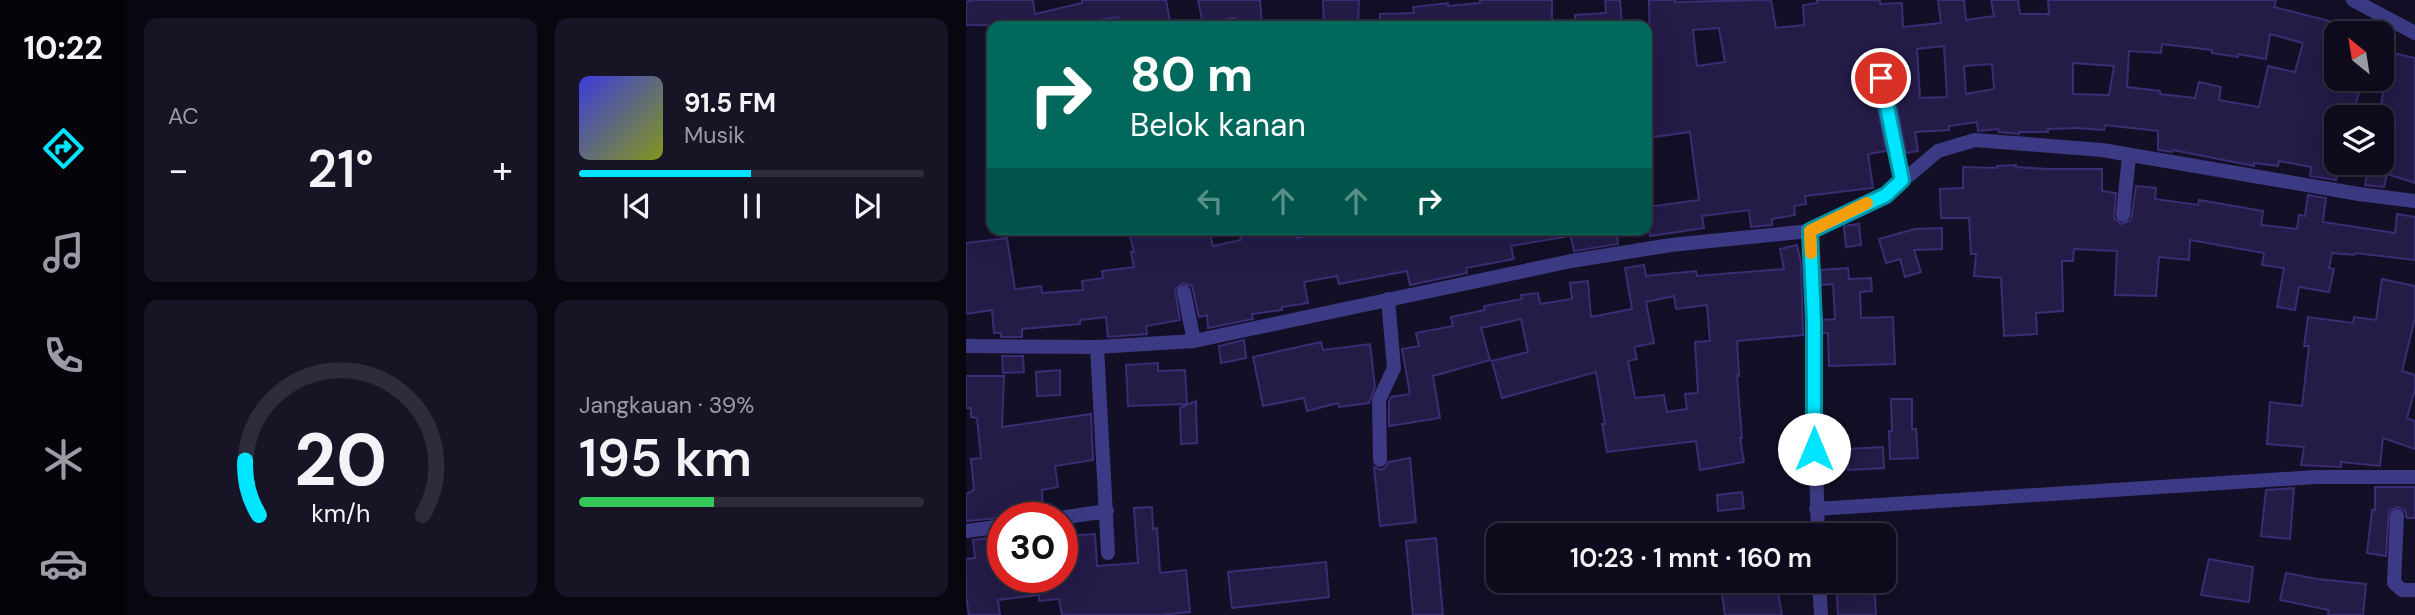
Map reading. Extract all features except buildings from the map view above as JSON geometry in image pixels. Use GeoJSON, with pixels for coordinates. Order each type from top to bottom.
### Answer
{"type":"FeatureCollection","features":[{"type":"Feature","properties":{"kind":"street"},"geometry":{"type":"LineString","coordinates":[[2353,0],[2415,33]]}},
{"type":"Feature","properties":{"kind":"street"},"geometry":{"type":"LineString","coordinates":[[1880,58],[1881,78],[1902,180]]}},
{"type":"Feature","properties":{"kind":"street"},"geometry":{"type":"LineString","coordinates":[[966,346],[1097,346],[1194,341],[1572,261],[1671,245],[1810,231],[1886,195],[1938,151],[1975,140],[2102,150],[2415,201]]}},
{"type":"Feature","properties":{"kind":"street"},"geometry":{"type":"LineString","coordinates":[[2123,215],[2129,156]]}},
{"type":"Feature","properties":{"kind":"street"},"geometry":{"type":"LineString","coordinates":[[1810,231],[1817,523]]}},
{"type":"Feature","properties":{"kind":"street"},"geometry":{"type":"LineString","coordinates":[[1184,292],[1194,341]]}},
{"type":"Feature","properties":{"kind":"street"},"geometry":{"type":"LineString","coordinates":[[1380,460],[1379,400],[1394,368],[1388,299]]}},
{"type":"Feature","properties":{"kind":"street"},"geometry":{"type":"LineString","coordinates":[[1097,346],[1108,553]]}},
{"type":"Feature","properties":{"kind":"street"},"geometry":{"type":"LineString","coordinates":[[1816,509],[2302,478],[2415,477]]}},
{"type":"Feature","properties":{"kind":"street"},"geometry":{"type":"LineString","coordinates":[[1078,515],[1107,511]]}},
{"type":"Feature","properties":{"kind":"street"},"geometry":{"type":"LineString","coordinates":[[2397,516],[2393,583],[2402,590],[2415,590]]}},
{"type":"Feature","properties":{"kind":"street"},"geometry":{"type":"LineString","coordinates":[[966,531],[987,528]]}},
{"type":"Feature","properties":{"kind":"street"},"geometry":{"type":"LineString","coordinates":[[1820,593],[1821,615]]}},
{"type":"Feature","properties":{"kind":"slow traffic"},"geometry":{"type":"LineString","coordinates":[[1811,253],[1810,231],[1867,203]]}},
{"type":"Feature","properties":{"kind":"route"},"geometry":{"type":"LineString","coordinates":[[1814,449],[1814,322],[1810,231],[1886,195],[1902,180],[1881,78]]}}]}
